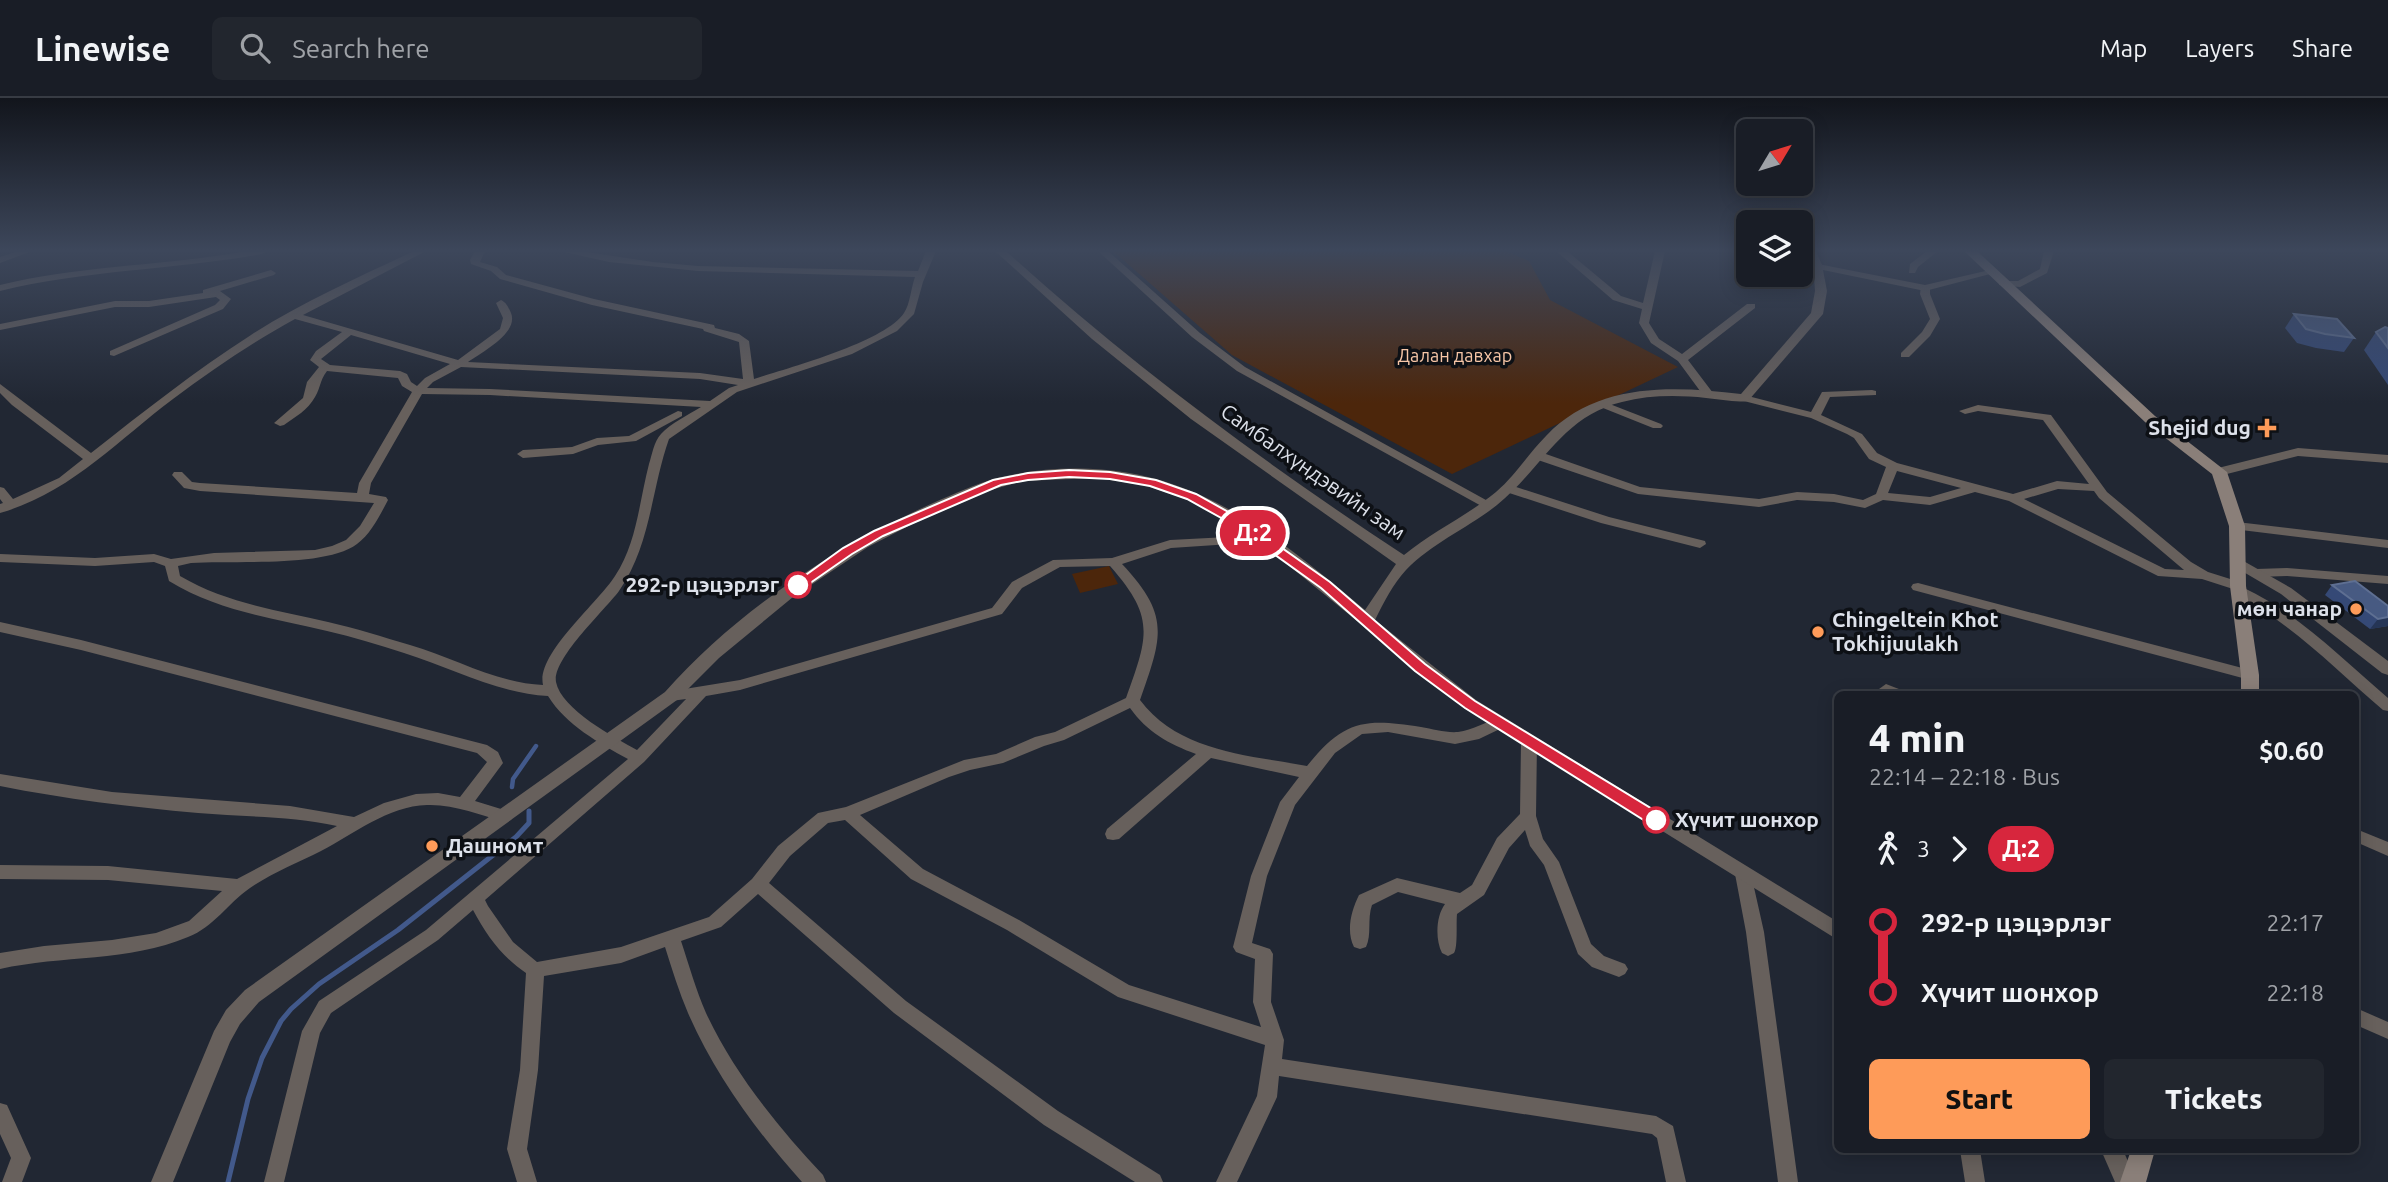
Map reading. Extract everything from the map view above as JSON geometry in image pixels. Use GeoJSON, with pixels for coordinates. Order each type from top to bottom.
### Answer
{"type":"FeatureCollection","features":[{"type":"Feature","properties":{"kind":"main road"},"geometry":{"type":"LineString","coordinates":[[2022,302],[2150,419],[2219,472],[2237,526],[2239,588],[2250,691]]}},
{"type":"Feature","properties":{"kind":"street"},"geometry":{"type":"LineString","coordinates":[[0,327],[115,304],[162,302]]}},
{"type":"Feature","properties":{"kind":"street"},"geometry":{"type":"LineString","coordinates":[[114,353],[219,307],[224,302]]}},
{"type":"Feature","properties":{"kind":"street"},"geometry":{"type":"LineString","coordinates":[[0,491],[5,507],[63,481],[202,373],[256,336],[320,302]]}},
{"type":"Feature","properties":{"kind":"street"},"geometry":{"type":"LineString","coordinates":[[599,302],[734,336],[744,341],[742,362],[750,383]]}},
{"type":"Feature","properties":{"kind":"street"},"geometry":{"type":"LineString","coordinates":[[639,758],[608,741],[565,708],[551,691],[548,677],[555,658],[614,588],[635,550],[664,437],[709,404],[750,383],[848,352],[893,329],[909,314],[913,302]]}},
{"type":"Feature","properties":{"kind":"street","name":"Самбалхүндэвийн зам"},"geometry":{"type":"LineString","coordinates":[[1057,302],[1204,425],[1405,563],[1392,577],[1367,621]]}},
{"type":"Feature","properties":{"kind":"street"},"geometry":{"type":"LineString","coordinates":[[1159,302],[1196,335],[1241,369],[1489,505]]}},
{"type":"Feature","properties":{"kind":"street"},"geometry":{"type":"LineString","coordinates":[[1629,302],[1646,307]]}},
{"type":"Feature","properties":{"kind":"street"},"geometry":{"type":"LineString","coordinates":[[1647,302],[1644,323],[1648,332],[1655,341],[1682,359],[1707,393]]}},
{"type":"Feature","properties":{"kind":"street"},"geometry":{"type":"LineString","coordinates":[[1744,398],[1817,314],[1820,302]]}},
{"type":"Feature","properties":{"kind":"street"},"geometry":{"type":"LineString","coordinates":[[1905,355],[1926,334],[1936,319],[1928,302]]}},
{"type":"Feature","properties":{"kind":"street"},"geometry":{"type":"LineString","coordinates":[[362,498],[365,483],[418,391],[429,380],[460,363],[505,330],[508,318],[502,303]]}},
{"type":"Feature","properties":{"kind":"street"},"geometry":{"type":"LineString","coordinates":[[1682,359],[1751,306]]}},
{"type":"Feature","properties":{"kind":"street"},"geometry":{"type":"LineString","coordinates":[[293,315],[460,363],[700,376],[750,383]]}},
{"type":"Feature","properties":{"kind":"street"},"geometry":{"type":"LineString","coordinates":[[349,332],[320,353],[315,360],[326,367],[396,373],[403,376],[406,384],[418,391],[490,392],[709,404]]}},
{"type":"Feature","properties":{"kind":"street"},"geometry":{"type":"LineString","coordinates":[[280,423],[311,398],[314,391],[313,382],[326,367]]}},
{"type":"Feature","properties":{"kind":"street"},"geometry":{"type":"LineString","coordinates":[[0,387],[16,403],[92,460]]}},
{"type":"Feature","properties":{"kind":"street"},"geometry":{"type":"LineString","coordinates":[[1405,563],[1489,505],[1566,425],[1602,404],[1643,392],[1707,393],[1744,398],[1815,416],[1858,436],[1873,456],[1893,466],[2013,498],[2162,573],[2203,575]]}},
{"type":"Feature","properties":{"kind":"street"},"geometry":{"type":"LineString","coordinates":[[1815,416],[1826,394],[1872,393]]}},
{"type":"Feature","properties":{"kind":"street"},"geometry":{"type":"LineString","coordinates":[[523,454],[573,450],[597,442],[632,439],[672,420],[690,404]]}},
{"type":"Feature","properties":{"kind":"street"},"geometry":{"type":"LineString","coordinates":[[1602,404],[1657,426]]}},
{"type":"Feature","properties":{"kind":"street"},"geometry":{"type":"LineString","coordinates":[[1965,411],[1978,408],[2047,417],[2098,488],[2177,559],[2203,575],[2239,588],[2256,598],[2388,706]]}},
{"type":"Feature","properties":{"kind":"street"},"geometry":{"type":"LineString","coordinates":[[2219,472],[2298,452],[2388,459]]}},
{"type":"Feature","properties":{"kind":"street"},"geometry":{"type":"LineString","coordinates":[[1539,456],[1638,490],[1759,503],[1810,497],[1865,504],[1881,496],[1930,501],[1974,488]]}},
{"type":"Feature","properties":{"kind":"street"},"geometry":{"type":"LineString","coordinates":[[1881,496],[1893,466]]}},
{"type":"Feature","properties":{"kind":"street"},"geometry":{"type":"LineString","coordinates":[[163,1182],[220,1038],[233,1017],[252,996],[671,696],[691,673],[778,599],[847,551],[928,510],[998,482],[1028,476],[1069,474],[1152,482],[1214,508],[1261,538],[1325,585],[1444,686],[1529,742],[1834,930]]}},
{"type":"Feature","properties":{"kind":"street"},"geometry":{"type":"LineString","coordinates":[[0,558],[95,562],[154,558],[171,563],[192,557],[298,555],[335,550],[349,544],[362,533],[382,500],[200,488],[188,485],[178,475]]}},
{"type":"Feature","properties":{"kind":"street"},"geometry":{"type":"LineString","coordinates":[[2013,498],[2057,485],[2098,488]]}},
{"type":"Feature","properties":{"kind":"street"},"geometry":{"type":"LineString","coordinates":[[1507,488],[1605,520],[1700,544]]}},
{"type":"Feature","properties":{"kind":"street"},"geometry":{"type":"LineString","coordinates":[[2237,526],[2388,544]]}},
{"type":"Feature","properties":{"kind":"street"},"geometry":{"type":"LineString","coordinates":[[671,696],[740,685],[997,611],[1017,585],[1058,563],[1113,562],[1170,544],[1261,538]]}},
{"type":"Feature","properties":{"kind":"street"},"geometry":{"type":"LineString","coordinates":[[476,899],[499,941],[514,956],[535,970],[621,955],[715,922],[758,884],[784,851],[824,817],[848,813],[944,773],[998,758],[1059,736],[1132,701],[1151,644],[1151,611],[1136,585],[1113,562]]}},
{"type":"Feature","properties":{"kind":"street"},"geometry":{"type":"LineString","coordinates":[[171,563],[174,578],[188,588],[242,610],[330,627],[411,650],[525,690],[551,691]]}},
{"type":"Feature","properties":{"kind":"street"},"geometry":{"type":"LineString","coordinates":[[2240,564],[2286,591],[2388,669]]}},
{"type":"Feature","properties":{"kind":"street"},"geometry":{"type":"LineString","coordinates":[[2256,573],[2277,571],[2388,580]]}},
{"type":"Feature","properties":{"kind":"street"},"geometry":{"type":"LineString","coordinates":[[1918,587],[2250,675]]}},
{"type":"Feature","properties":{"kind":"street"},"geometry":{"type":"LineString","coordinates":[[0,627],[81,645],[481,749],[494,756],[495,763],[464,804]]}},
{"type":"Feature","properties":{"kind":"street"},"geometry":{"type":"LineString","coordinates":[[274,1182],[311,1031],[320,1012],[362,979],[432,935],[476,899],[639,758],[702,691]]}},
{"type":"Feature","properties":{"kind":"street"},"geometry":{"type":"LineString","coordinates":[[1132,701],[1153,726],[1185,744],[1311,773]]}},
{"type":"Feature","properties":{"kind":"street"},"geometry":{"type":"LineString","coordinates":[[1226,1182],[1267,1097],[1275,1040],[1262,1002],[1264,954],[1242,947],[1259,876],[1288,802],[1330,749],[1359,729],[1388,727],[1455,738],[1474,735],[1499,723]]}},
{"type":"Feature","properties":{"kind":"street"},"geometry":{"type":"LineString","coordinates":[[1529,742],[1528,816],[1536,841],[1551,862],[1584,949],[1598,962],[1619,969]]}},
{"type":"Feature","properties":{"kind":"street"},"geometry":{"type":"LineString","coordinates":[[1113,834],[1209,751]]}},
{"type":"Feature","properties":{"kind":"street"},"geometry":{"type":"LineString","coordinates":[[0,780],[46,789],[179,805],[316,814],[355,824]]}},
{"type":"Feature","properties":{"kind":"street"},"geometry":{"type":"LineString","coordinates":[[0,961],[58,951],[150,942],[180,934],[202,923],[237,888],[355,824],[416,800],[434,799],[464,804],[505,816]]}},
{"type":"Feature","properties":{"kind":"street"},"geometry":{"type":"LineString","coordinates":[[848,813],[917,874],[1013,925],[1124,991],[1275,1040]]}},
{"type":"Feature","properties":{"kind":"street"},"geometry":{"type":"LineString","coordinates":[[1448,948],[1446,930],[1449,910],[1478,890],[1503,844],[1528,816]]}},
{"type":"Feature","properties":{"kind":"street"},"geometry":{"type":"LineString","coordinates":[[2359,836],[2388,849]]}},
{"type":"Feature","properties":{"kind":"street"},"geometry":{"type":"LineString","coordinates":[[0,872],[108,873],[233,885],[237,888]]}},
{"type":"Feature","properties":{"kind":"street"},"geometry":{"type":"LineString","coordinates":[[1742,874],[1755,932],[1788,1182]]}},
{"type":"Feature","properties":{"kind":"street"},"geometry":{"type":"LineString","coordinates":[[758,884],[900,1007],[1051,1118],[1153,1182]]}},
{"type":"Feature","properties":{"kind":"street"},"geometry":{"type":"LineString","coordinates":[[1360,942],[1359,918],[1365,900],[1379,892],[1397,886],[1462,901]]}},
{"type":"Feature","properties":{"kind":"street"},"geometry":{"type":"LineString","coordinates":[[671,939],[702,1023],[727,1066],[796,1161],[816,1182]]}},
{"type":"Feature","properties":{"kind":"street"},"geometry":{"type":"LineString","coordinates":[[527,1182],[517,1149],[529,1070],[535,970]]}},
{"type":"Feature","properties":{"kind":"street"},"geometry":{"type":"LineString","coordinates":[[2359,1017],[2388,1031]]}},
{"type":"Feature","properties":{"kind":"street"},"geometry":{"type":"LineString","coordinates":[[1271,1066],[1656,1125],[1666,1133],[1676,1182]]}},
{"type":"Feature","properties":{"kind":"street"},"geometry":{"type":"LineString","coordinates":[[0,1112],[21,1158],[12,1182]]}},
{"type":"Feature","properties":{"kind":"street"},"geometry":{"type":"LineString","coordinates":[[1970,1153],[1975,1182]]}},
{"type":"Feature","properties":{"kind":"street"},"geometry":{"type":"LineString","coordinates":[[2115,1153],[2138,1174]]}},
{"type":"Feature","properties":{"kind":"green space","name":"Далан давхар"},"geometry":{"type":"Polygon","coordinates":[[[1171,302],[1553,302],[1678,367],[1452,474],[1232,355],[1171,302]]]}},
{"type":"Feature","properties":{"kind":"green space"},"geometry":{"type":"Polygon","coordinates":[[[1109,566],[1118,584],[1080,593],[1072,574],[1109,566]]]}},
{"type":"Feature","properties":{"kind":"building"},"geometry":{"type":"Polygon","coordinates":[[[2294,314],[2337,319],[2354,338],[2306,329],[2294,314]]]}},
{"type":"Feature","properties":{"kind":"building"},"geometry":{"type":"Polygon","coordinates":[[[2388,328],[2388,348],[2376,332],[2388,328]]]}},
{"type":"Feature","properties":{"kind":"building"},"geometry":{"type":"Polygon","coordinates":[[[2355,581],[2388,606],[2388,617],[2378,619],[2332,585],[2355,581]]]}},
{"type":"Feature","properties":{"kind":"waterway"},"geometry":{"type":"LineString","coordinates":[[512,787],[513,779],[536,746]]}},
{"type":"Feature","properties":{"kind":"waterway"},"geometry":{"type":"LineString","coordinates":[[228,1182],[248,1099],[262,1058],[281,1021],[319,984],[398,930],[516,837],[529,823],[529,811]]}},
{"type":"Feature","properties":{"kind":"bus line","name":"Д:2"},"geometry":{"type":"LineString","coordinates":[[798,585],[847,551],[879,533],[998,482],[1028,476],[1069,474],[1152,482],[1191,496],[1237,522],[1325,585],[1444,686],[1656,820]]}},
{"type":"Feature","properties":{"kind":"place","name":"Shejid dug"},"geometry":{"type":"Point","coordinates":[2267,428]}},
{"type":"Feature","properties":{"kind":"place","name":"292-р цэцэрлэг"},"geometry":{"type":"Point","coordinates":[798,585]}},
{"type":"Feature","properties":{"kind":"place","name":"мөн чанар"},"geometry":{"type":"Point","coordinates":[2356,609]}},
{"type":"Feature","properties":{"kind":"place","name":"Chingeltein Khot Tokhijuulakh"},"geometry":{"type":"Point","coordinates":[1818,632]}},
{"type":"Feature","properties":{"kind":"place","name":"Хүчит шонхор"},"geometry":{"type":"Point","coordinates":[1656,820]}},
{"type":"Feature","properties":{"kind":"place","name":"Дашномт"},"geometry":{"type":"Point","coordinates":[432,846]}}]}
